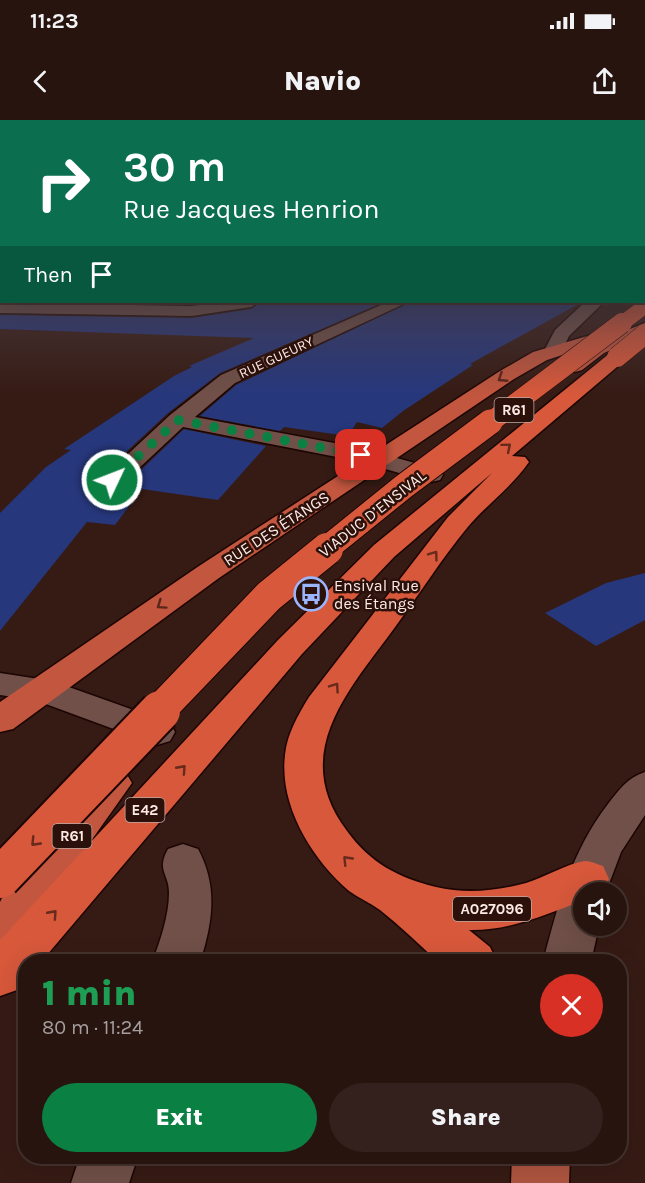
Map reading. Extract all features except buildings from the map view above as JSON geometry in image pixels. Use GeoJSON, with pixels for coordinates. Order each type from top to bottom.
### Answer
{"type":"FeatureCollection","features":[{"type":"Feature","properties":{"kind":"highway","name":"VIADUC D’ENSIVAL"},"geometry":{"type":"LineString","coordinates":[[0,878],[269,596],[394,494],[645,306]]}},
{"type":"Feature","properties":{"kind":"highway","name":"R61"},"geometry":{"type":"LineString","coordinates":[[553,351],[645,326]]}},
{"type":"Feature","properties":{"kind":"highway","name":"R61"},"geometry":{"type":"LineString","coordinates":[[0,950],[24,899],[130,759],[295,587],[502,418],[598,349],[645,326]]}},
{"type":"Feature","properties":{"kind":"highway","name":"E42"},"geometry":{"type":"LineString","coordinates":[[0,974],[290,647],[384,551],[645,334]]}},
{"type":"Feature","properties":{"kind":"highway","name":"RUE DES ÉTANGS"},"geometry":{"type":"LineString","coordinates":[[0,720],[40,689],[209,572],[528,362],[553,351]]}},
{"type":"Feature","properties":{"kind":"highway"},"geometry":{"type":"LineString","coordinates":[[464,954],[394,895],[366,878],[322,834],[310,807],[304,783],[303,755],[308,733],[323,704],[457,523],[544,435],[585,384]]}},
{"type":"Feature","properties":{"kind":"highway","name":"A027096"},"geometry":{"type":"LineString","coordinates":[[394,895],[457,910],[498,908],[573,891]]}},
{"type":"Feature","properties":{"kind":"main road"},"geometry":{"type":"LineString","coordinates":[[540,1183],[541,1164]]}},
{"type":"Feature","properties":{"kind":"street"},"geometry":{"type":"LineString","coordinates":[[139,312],[164,303]]}},
{"type":"Feature","properties":{"kind":"street"},"geometry":{"type":"LineString","coordinates":[[0,308],[139,312],[192,311],[244,303]]}},
{"type":"Feature","properties":{"kind":"street","name":"RUE GUEURY"},"geometry":{"type":"LineString","coordinates":[[112,480],[178,420],[228,379],[361,310],[395,303]]}},
{"type":"Feature","properties":{"kind":"street"},"geometry":{"type":"LineString","coordinates":[[553,351],[561,334],[594,303]]}},
{"type":"Feature","properties":{"kind":"street"},"geometry":{"type":"LineString","coordinates":[[598,349],[645,345]]}},
{"type":"Feature","properties":{"kind":"street"},"geometry":{"type":"LineString","coordinates":[[178,420],[380,459],[431,475]]}},
{"type":"Feature","properties":{"kind":"street"},"geometry":{"type":"LineString","coordinates":[[0,684],[40,689],[157,732]]}},
{"type":"Feature","properties":{"kind":"street"},"geometry":{"type":"LineString","coordinates":[[588,882],[624,811],[645,787]]}},
{"type":"Feature","properties":{"kind":"street"},"geometry":{"type":"LineString","coordinates":[[179,954],[191,893],[183,861]]}},
{"type":"Feature","properties":{"kind":"street"},"geometry":{"type":"LineString","coordinates":[[569,954],[573,936]]}},
{"type":"Feature","properties":{"kind":"street"},"geometry":{"type":"LineString","coordinates":[[100,1183],[106,1164]]}},
{"type":"Feature","properties":{"kind":"place","name":"Ensival Rue des Étangs"},"geometry":{"type":"Point","coordinates":[311,594]}},
{"type":"Feature","properties":{"kind":"route"},"geometry":{"type":"LineString","coordinates":[[112,480],[178,420],[361,455]]}}]}
